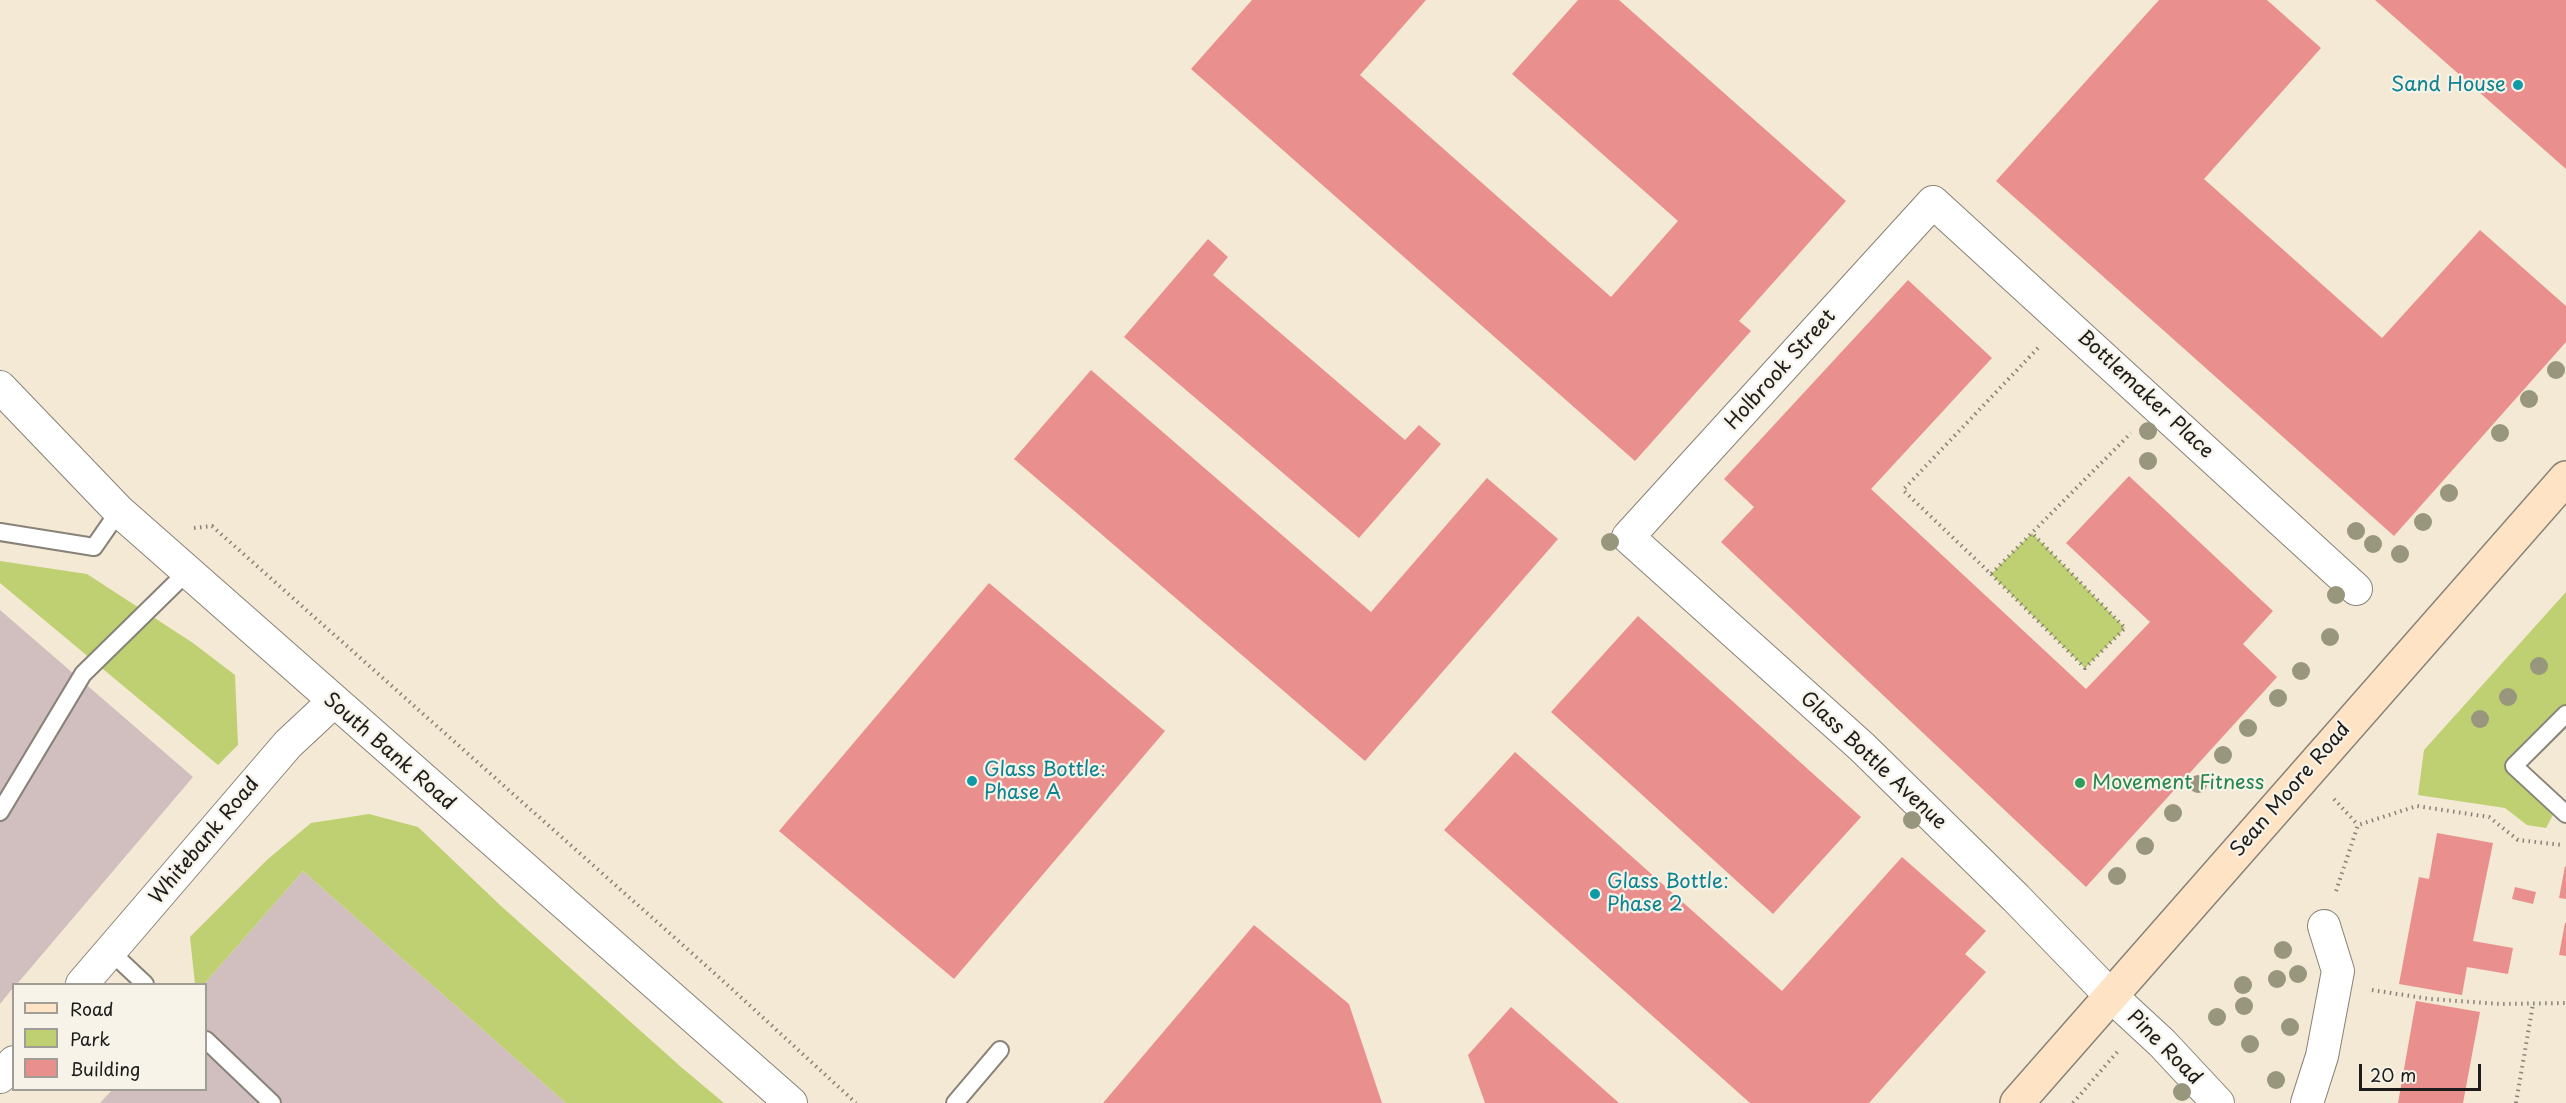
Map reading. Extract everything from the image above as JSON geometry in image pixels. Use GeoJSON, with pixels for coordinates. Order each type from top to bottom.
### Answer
{"type":"FeatureCollection","features":[{"type":"Feature","properties":{"kind":"main road","name":"Sean Moore Road"},"geometry":{"type":"LineString","coordinates":[[2017,1103],[2566,478]]}},
{"type":"Feature","properties":{"kind":"street","name":"Holbrook Street"},"geometry":{"type":"LineString","coordinates":[[1628,537],[1933,202]]}},
{"type":"Feature","properties":{"kind":"street","name":"Bottlemaker Place"},"geometry":{"type":"LineString","coordinates":[[1933,202],[2356,589]]}},
{"type":"Feature","properties":{"kind":"street","name":"South Bank Road"},"geometry":{"type":"LineString","coordinates":[[1,390],[119,512],[791,1103]]}},
{"type":"Feature","properties":{"kind":"street","name":"Glass Bottle Avenue"},"geometry":{"type":"LineString","coordinates":[[1628,537],[1862,747],[2016,898],[2110,995]]}},
{"type":"Feature","properties":{"kind":"street","name":"Whitebank Road"},"geometry":{"type":"LineString","coordinates":[[83,983],[288,744],[333,702]]}},
{"type":"Feature","properties":{"kind":"street"},"geometry":{"type":"LineString","coordinates":[[2307,1103],[2322,1056],[2338,971],[2324,926]]}},
{"type":"Feature","properties":{"kind":"street","name":"Pine Road"},"geometry":{"type":"LineString","coordinates":[[2110,995],[2162,1043],[2218,1103]]}},
{"type":"Feature","properties":{"kind":"street"},"geometry":{"type":"LineString","coordinates":[[0,1077],[12,1064]]}},
{"type":"Feature","properties":{"kind":"lane"},"geometry":{"type":"LineString","coordinates":[[0,532],[94,548],[119,512]]}},
{"type":"Feature","properties":{"kind":"lane"},"geometry":{"type":"LineString","coordinates":[[0,812],[83,674],[187,573]]}},
{"type":"Feature","properties":{"kind":"lane"},"geometry":{"type":"LineString","coordinates":[[2566,714],[2514,766],[2566,814]]}},
{"type":"Feature","properties":{"kind":"lane"},"geometry":{"type":"LineString","coordinates":[[111,952],[145,983]]}},
{"type":"Feature","properties":{"kind":"lane"},"geometry":{"type":"LineString","coordinates":[[207,1041],[272,1103]]}},
{"type":"Feature","properties":{"kind":"lane"},"geometry":{"type":"LineString","coordinates":[[955,1103],[1000,1050]]}},
{"type":"Feature","properties":{"kind":"path"},"geometry":{"type":"LineString","coordinates":[[2012,376],[1903,490],[2085,668],[2125,628],[2032,533]]}},
{"type":"Feature","properties":{"kind":"path"},"geometry":{"type":"LineString","coordinates":[[1991,574],[2108,457]]}},
{"type":"Feature","properties":{"kind":"path"},"geometry":{"type":"LineString","coordinates":[[146,536],[212,526],[712,971],[856,1103]]}},
{"type":"Feature","properties":{"kind":"path"},"geometry":{"type":"LineString","coordinates":[[2332,796],[2358,825]]}},
{"type":"Feature","properties":{"kind":"path"},"geometry":{"type":"LineString","coordinates":[[2358,825],[2417,806],[2490,817],[2518,840],[2566,846]]}},
{"type":"Feature","properties":{"kind":"path"},"geometry":{"type":"LineString","coordinates":[[2324,926],[2358,825]]}},
{"type":"Feature","properties":{"kind":"path"},"geometry":{"type":"LineString","coordinates":[[2335,985],[2430,999],[2533,1004],[2566,1003]]}},
{"type":"Feature","properties":{"kind":"path"},"geometry":{"type":"LineString","coordinates":[[2516,1103],[2533,1004]]}},
{"type":"Feature","properties":{"kind":"shaded area"},"geometry":{"type":"Polygon","coordinates":[[[0,610],[193,777],[18,983],[12,983],[12,989],[0,1004],[0,610]]]}},
{"type":"Feature","properties":{"kind":"shaded area"},"geometry":{"type":"Polygon","coordinates":[[[303,871],[566,1103],[100,1103],[111,1091],[207,1091],[207,983],[205,983],[303,871]]]}},
{"type":"Feature","properties":{"kind":"green space"},"geometry":{"type":"Polygon","coordinates":[[[2032,533],[2125,628],[2085,668],[1991,574],[2032,533]]]}},
{"type":"Feature","properties":{"kind":"green space"},"geometry":{"type":"Polygon","coordinates":[[[0,561],[87,574],[193,643],[235,675],[238,745],[218,765],[0,583],[0,561]]]}},
{"type":"Feature","properties":{"kind":"green space"},"geometry":{"type":"Polygon","coordinates":[[[2566,592],[2566,709],[2505,769],[2555,811],[2546,828],[2527,825],[2505,808],[2418,795],[2424,750],[2566,592]]]}},
{"type":"Feature","properties":{"kind":"green space"},"geometry":{"type":"Polygon","coordinates":[[[369,814],[418,827],[501,906],[724,1103],[566,1103],[303,871],[205,983],[195,983],[190,937],[268,859],[311,823],[369,814]]]}},
{"type":"Feature","properties":{"kind":"building"},"geometry":{"type":"Polygon","coordinates":[[[1252,0],[1426,0],[1360,75],[1611,297],[1678,221],[1512,74],[1578,0],[1619,0],[1846,201],[1739,321],[1751,331],[1635,461],[1191,69],[1252,0]]]}},
{"type":"Feature","properties":{"kind":"building"},"geometry":{"type":"Polygon","coordinates":[[[2159,0],[2267,0],[2321,48],[2204,179],[2382,338],[2480,230],[2566,306],[2566,342],[2394,536],[1996,181],[2159,0]]]}},
{"type":"Feature","properties":{"kind":"building","name":"Sand House"},"geometry":{"type":"Polygon","coordinates":[[[2375,0],[2566,0],[2566,169],[2375,0]]]}},
{"type":"Feature","properties":{"kind":"building"},"geometry":{"type":"Polygon","coordinates":[[[1208,239],[1228,257],[1213,275],[1405,440],[1419,425],[1441,444],[1359,538],[1124,337],[1208,239]]]}},
{"type":"Feature","properties":{"kind":"building"},"geometry":{"type":"Polygon","coordinates":[[[1908,280],[1992,358],[1871,489],[2086,689],[2150,622],[2066,543],[2129,476],[2273,611],[2243,644],[2277,677],[2086,887],[1721,542],[1754,507],[1724,479],[1908,280]]]}},
{"type":"Feature","properties":{"kind":"building"},"geometry":{"type":"Polygon","coordinates":[[[1091,370],[1371,612],[1487,478],[1558,539],[1365,761],[1014,459],[1091,370]]]}},
{"type":"Feature","properties":{"kind":"building","name":"Glass Bottle: Phase A"},"geometry":{"type":"Polygon","coordinates":[[[989,583],[1165,731],[954,979],[779,831],[989,583]]]}},
{"type":"Feature","properties":{"kind":"building","name":"Glass Bottle: Phase 2"},"geometry":{"type":"Polygon","coordinates":[[[1638,616],[1861,817],[1773,914],[1551,712],[1638,616]]]}},
{"type":"Feature","properties":{"kind":"building","name":"Glass Bottle: Phase 2"},"geometry":{"type":"Polygon","coordinates":[[[1515,752],[1782,991],[1902,857],[1986,931],[1965,954],[1986,972],[1869,1103],[1750,1103],[1444,830],[1515,752]]]}},
{"type":"Feature","properties":{"kind":"building"},"geometry":{"type":"Polygon","coordinates":[[[2437,833],[2493,843],[2473,941],[2513,948],[2508,974],[2467,967],[2462,995],[2399,984],[2419,877],[2429,879],[2437,833]]]}},
{"type":"Feature","properties":{"kind":"building"},"geometry":{"type":"Polygon","coordinates":[[[2566,867],[2566,899],[2559,898],[2566,867]]]}},
{"type":"Feature","properties":{"kind":"building"},"geometry":{"type":"Polygon","coordinates":[[[2515,887],[2536,892],[2533,904],[2512,899],[2515,887]]]}},
{"type":"Feature","properties":{"kind":"building"},"geometry":{"type":"Polygon","coordinates":[[[2566,923],[2566,956],[2559,955],[2566,923]]]}},
{"type":"Feature","properties":{"kind":"building"},"geometry":{"type":"Polygon","coordinates":[[[1254,925],[1349,1004],[1382,1103],[1103,1103],[1254,925]]]}},
{"type":"Feature","properties":{"kind":"building"},"geometry":{"type":"Polygon","coordinates":[[[2416,1001],[2480,1012],[2463,1103],[2398,1103],[2416,1001]]]}},
{"type":"Feature","properties":{"kind":"building"},"geometry":{"type":"Polygon","coordinates":[[[1511,1007],[1619,1103],[1485,1103],[1468,1055],[1511,1007]]]}},
{"type":"Feature","properties":{"kind":"place","name":"Sand House"},"geometry":{"type":"Point","coordinates":[2518,85]}},
{"type":"Feature","properties":{"kind":"place","name":"Glass Bottle: Phase A"},"geometry":{"type":"Point","coordinates":[972,781]}},
{"type":"Feature","properties":{"kind":"place","name":"Movement Fitness"},"geometry":{"type":"Point","coordinates":[2080,783]}},
{"type":"Feature","properties":{"kind":"place","name":"Glass Bottle: Phase 2"},"geometry":{"type":"Point","coordinates":[1595,894]}}]}
